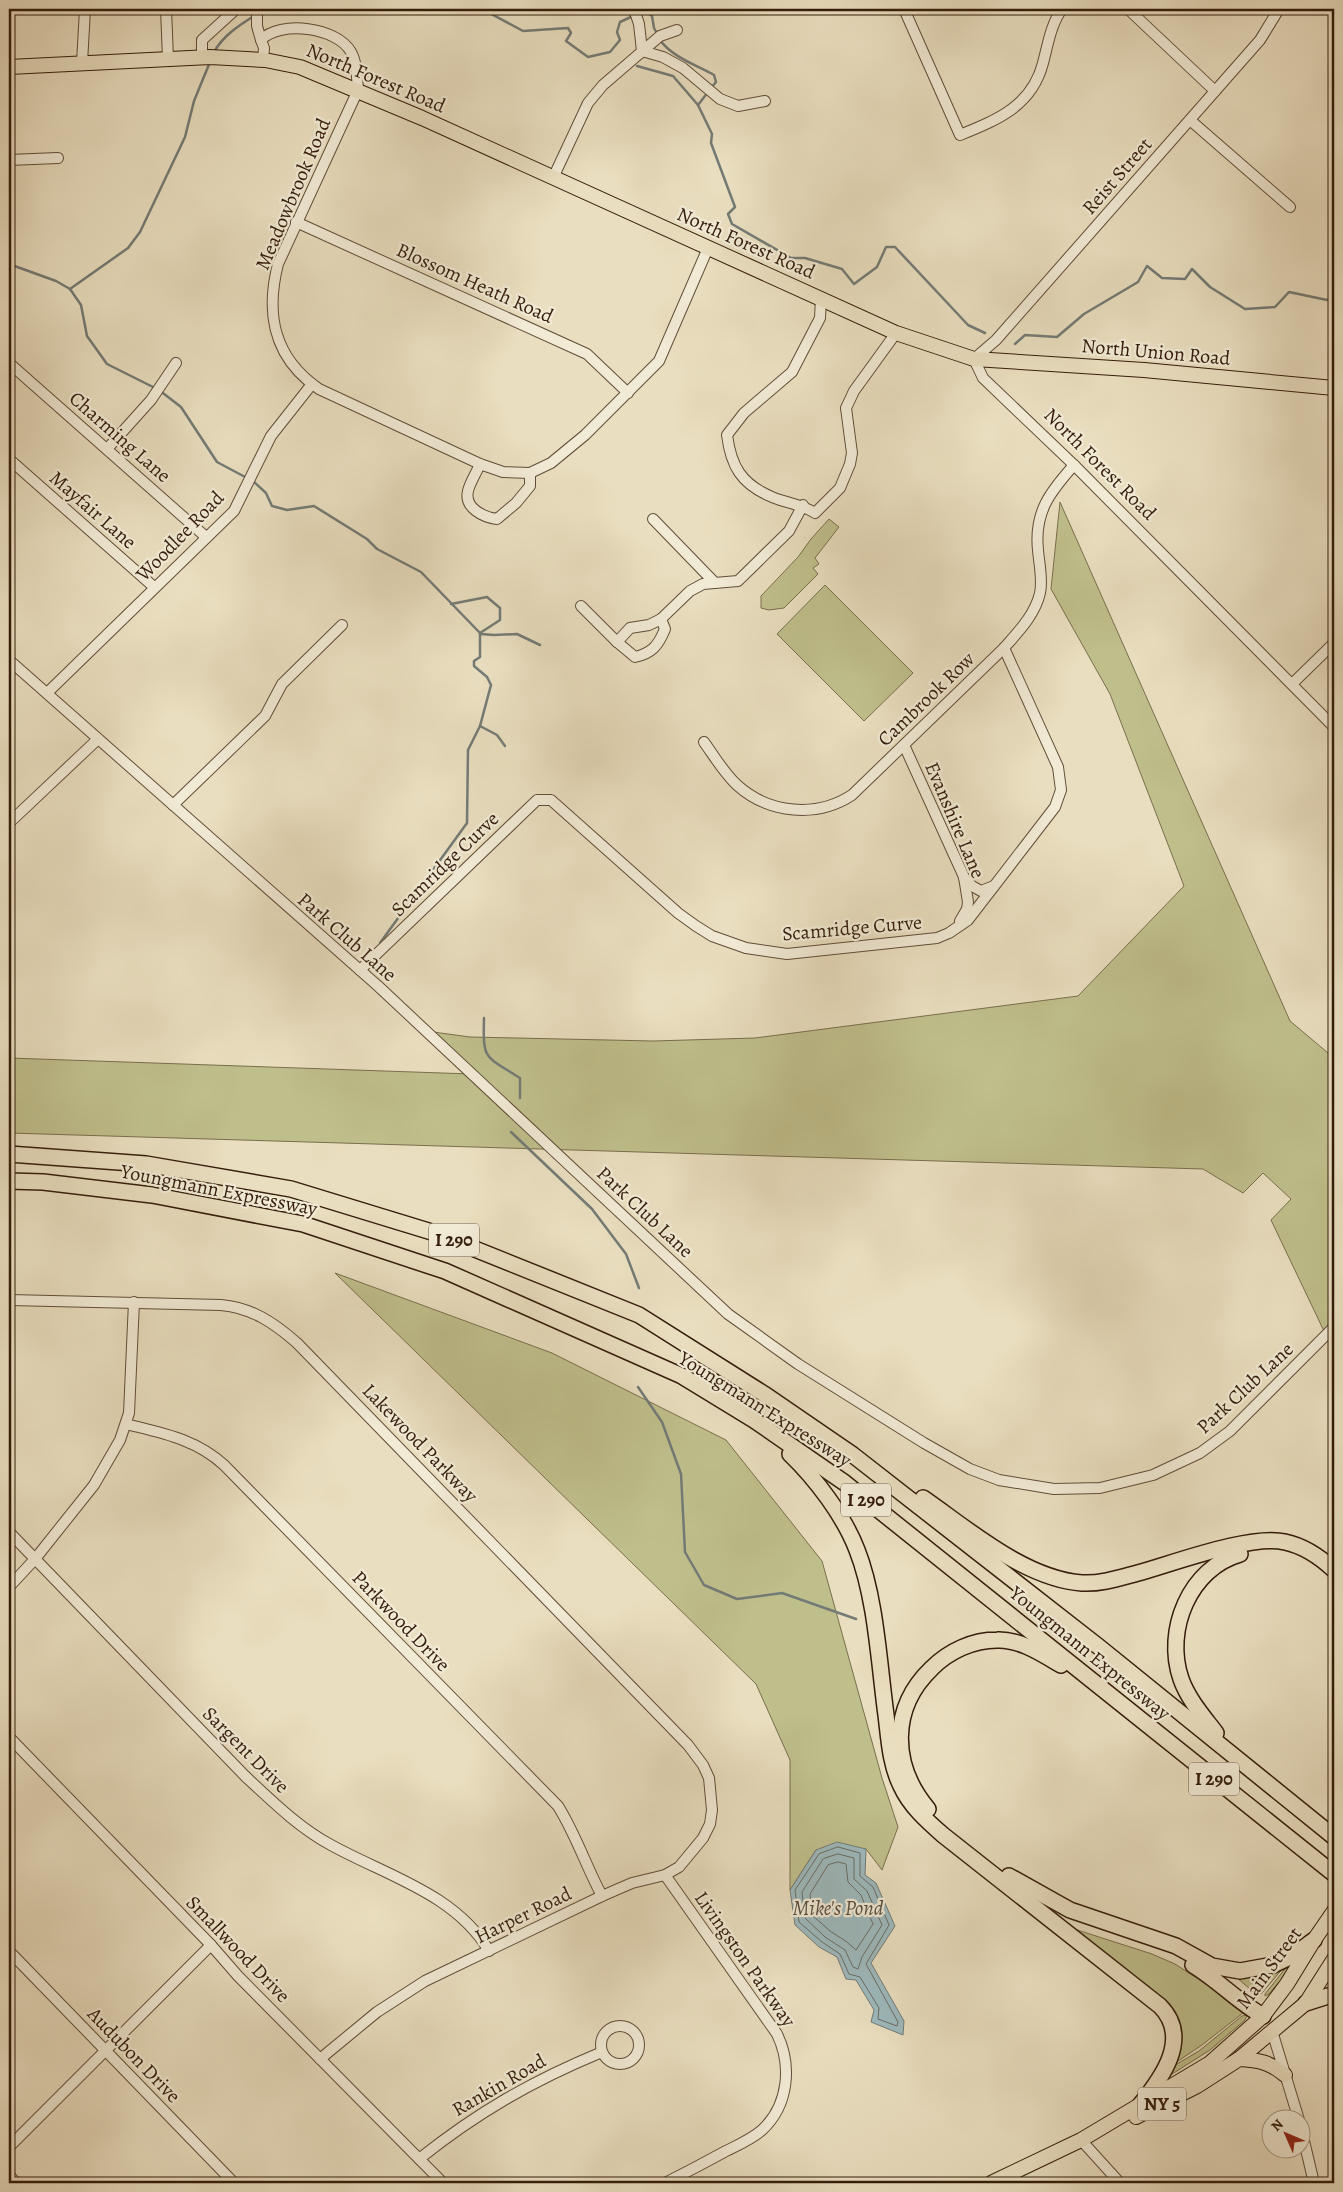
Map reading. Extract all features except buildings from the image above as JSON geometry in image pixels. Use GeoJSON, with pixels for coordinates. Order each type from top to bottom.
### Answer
{"type":"FeatureCollection","features":[{"type":"Feature","properties":{"kind":"highway","name":"Youngmann Expressway"},"geometry":{"type":"LineString","coordinates":[[9,1154],[146,1164],[291,1189],[435,1233],[639,1315],[764,1394],[853,1455],[1099,1647],[1334,1837]]}},
{"type":"Feature","properties":{"kind":"highway","name":"Youngmann Expressway"},"geometry":{"type":"LineString","coordinates":[[9,1181],[43,1182],[152,1194],[303,1224],[445,1271],[682,1376],[754,1420],[845,1483],[1334,1874]]}},
{"type":"Feature","properties":{"kind":"highway"},"geometry":{"type":"LineString","coordinates":[[754,1420],[802,1466],[817,1484],[858,1550],[870,1599],[891,1754],[901,1787],[911,1803],[928,1822],[1160,2006],[1168,2017],[1174,2038],[1173,2050],[1160,2078],[1140,2105]]}},
{"type":"Feature","properties":{"kind":"highway"},"geometry":{"type":"LineString","coordinates":[[853,1455],[914,1492],[1002,1552],[1026,1566],[1064,1580],[1082,1583],[1113,1580],[1244,1544],[1267,1540],[1285,1542],[1301,1547],[1316,1555],[1334,1570]]}},
{"type":"Feature","properties":{"kind":"highway"},"geometry":{"type":"LineString","coordinates":[[1236,1758],[1202,1716],[1187,1694],[1180,1677],[1176,1652],[1178,1630],[1187,1598],[1202,1578],[1222,1561],[1234,1555],[1261,1549],[1294,1551],[1310,1558],[1334,1577]]}},
{"type":"Feature","properties":{"kind":"highway"},"geometry":{"type":"LineString","coordinates":[[1094,1682],[1042,1654],[1011,1641],[981,1642],[955,1650],[938,1661],[920,1680],[908,1698],[902,1713],[900,1729],[901,1748],[910,1781],[921,1800],[934,1816],[1023,1886],[1070,1910],[1176,1946],[1212,1966],[1255,2002],[1263,2016]]}},
{"type":"Feature","properties":{"kind":"highway"},"geometry":{"type":"LineString","coordinates":[[1008,1887],[1040,1905],[1079,1923],[1168,1951],[1198,1968],[1249,2008],[1263,2016]]}},
{"type":"Feature","properties":{"kind":"highway"},"geometry":{"type":"LineString","coordinates":[[1212,1966],[1240,1971],[1273,1966],[1292,1956],[1314,1940]]}},
{"type":"Feature","properties":{"kind":"highway"},"geometry":{"type":"LineString","coordinates":[[1306,2003],[1334,1996]]}},
{"type":"Feature","properties":{"kind":"main road","name":"North Forest Road"},"geometry":{"type":"LineString","coordinates":[[9,67],[202,57],[263,60],[300,67],[358,90],[896,333],[974,359]]}},
{"type":"Feature","properties":{"kind":"main road","name":"North Union Road"},"geometry":{"type":"LineString","coordinates":[[974,359],[1144,370],[1334,388]]}},
{"type":"Feature","properties":{"kind":"main road","name":"Main Street"},"geometry":{"type":"LineString","coordinates":[[991,2183],[1081,2140],[1210,2063],[1263,2016],[1287,1984],[1334,1911]]}},
{"type":"Feature","properties":{"kind":"main road"},"geometry":{"type":"LineString","coordinates":[[1272,2031],[1273,2019],[1291,1987],[1304,1955]]}},
{"type":"Feature","properties":{"kind":"main road","name":"Main Street"},"geometry":{"type":"LineString","coordinates":[[1081,2140],[1115,2129],[1218,2074],[1239,2059],[1306,2003],[1334,1959]]}},
{"type":"Feature","properties":{"kind":"main road"},"geometry":{"type":"LineString","coordinates":[[1263,2016],[1272,2031]]}},
{"type":"Feature","properties":{"kind":"main road"},"geometry":{"type":"LineString","coordinates":[[1218,2074],[1225,2060],[1260,2026],[1263,2016]]}},
{"type":"Feature","properties":{"kind":"main road"},"geometry":{"type":"LineString","coordinates":[[1239,2059],[1266,2062],[1285,2075]]}},
{"type":"Feature","properties":{"kind":"street"},"geometry":{"type":"LineString","coordinates":[[82,63],[85,9]]}},
{"type":"Feature","properties":{"kind":"street"},"geometry":{"type":"LineString","coordinates":[[166,9],[168,59]]}},
{"type":"Feature","properties":{"kind":"street"},"geometry":{"type":"LineString","coordinates":[[202,57],[202,40],[236,9]]}},
{"type":"Feature","properties":{"kind":"street"},"geometry":{"type":"LineString","coordinates":[[257,9],[257,26],[264,48],[263,60]]}},
{"type":"Feature","properties":{"kind":"street"},"geometry":{"type":"LineString","coordinates":[[634,9],[639,24],[642,51]]}},
{"type":"Feature","properties":{"kind":"street"},"geometry":{"type":"LineString","coordinates":[[907,11],[960,135],[1008,114],[1027,95],[1042,67],[1050,34],[1062,9]]}},
{"type":"Feature","properties":{"kind":"street"},"geometry":{"type":"LineString","coordinates":[[1128,9],[1215,91]]}},
{"type":"Feature","properties":{"kind":"street","name":"Reist Street"},"geometry":{"type":"LineString","coordinates":[[974,359],[996,340],[1260,40],[1279,9]]}},
{"type":"Feature","properties":{"kind":"street"},"geometry":{"type":"LineString","coordinates":[[261,40],[268,33],[278,30],[308,28],[339,38],[352,52],[358,90]]}},
{"type":"Feature","properties":{"kind":"street"},"geometry":{"type":"LineString","coordinates":[[552,178],[588,103],[604,85],[660,36],[677,30]]}},
{"type":"Feature","properties":{"kind":"street"},"geometry":{"type":"LineString","coordinates":[[642,51],[663,57],[683,68],[720,99],[738,106],[765,101]]}},
{"type":"Feature","properties":{"kind":"street","name":"Meadowbrook Road"},"geometry":{"type":"LineString","coordinates":[[358,90],[278,264],[272,289],[272,312],[278,339],[291,362],[312,384],[333,396],[480,464],[503,472],[530,473]]}},
{"type":"Feature","properties":{"kind":"street"},"geometry":{"type":"LineString","coordinates":[[1190,120],[1290,207]]}},
{"type":"Feature","properties":{"kind":"street"},"geometry":{"type":"LineString","coordinates":[[9,160],[58,158]]}},
{"type":"Feature","properties":{"kind":"street","name":"Blossom Heath Road"},"geometry":{"type":"LineString","coordinates":[[296,222],[588,354],[628,392]]}},
{"type":"Feature","properties":{"kind":"street"},"geometry":{"type":"LineString","coordinates":[[480,464],[468,492],[471,506],[483,517],[496,519],[516,503],[530,486],[530,473],[551,463],[570,449],[660,361],[708,248]]}},
{"type":"Feature","properties":{"kind":"street"},"geometry":{"type":"LineString","coordinates":[[821,298],[820,318],[792,372],[744,413],[727,435],[729,454],[738,473],[754,488],[772,497],[803,505],[815,513],[840,488],[852,453],[846,408],[854,391],[896,333]]}},
{"type":"Feature","properties":{"kind":"street","name":"North Forest Road"},"geometry":{"type":"LineString","coordinates":[[974,359],[984,378],[1074,465],[1334,727]]}},
{"type":"Feature","properties":{"kind":"street"},"geometry":{"type":"LineString","coordinates":[[107,449],[152,400],[176,363]]}},
{"type":"Feature","properties":{"kind":"street","name":"Charming Lane"},"geometry":{"type":"LineString","coordinates":[[9,364],[206,537]]}},
{"type":"Feature","properties":{"kind":"street","name":"Woodlee Road"},"geometry":{"type":"LineString","coordinates":[[46,693],[234,511],[271,436],[312,384]]}},
{"type":"Feature","properties":{"kind":"street","name":"Mayfair Lane"},"geometry":{"type":"LineString","coordinates":[[9,459],[154,587]]}},
{"type":"Feature","properties":{"kind":"street","name":"Cambrook Row"},"geometry":{"type":"LineString","coordinates":[[704,742],[733,781],[750,795],[776,807],[802,810],[834,805],[847,798],[1004,648],[1026,622],[1040,593],[1040,568],[1036,532],[1043,505],[1074,465]]}},
{"type":"Feature","properties":{"kind":"street"},"geometry":{"type":"LineString","coordinates":[[617,642],[630,628],[649,625],[661,619],[690,591],[703,584],[738,581],[789,531],[803,505]]}},
{"type":"Feature","properties":{"kind":"street"},"geometry":{"type":"LineString","coordinates":[[653,519],[715,583]]}},
{"type":"Feature","properties":{"kind":"street"},"geometry":{"type":"LineString","coordinates":[[581,606],[635,657],[648,654],[661,639],[665,629],[661,619]]}},
{"type":"Feature","properties":{"kind":"street"},"geometry":{"type":"LineString","coordinates":[[173,805],[265,716],[282,684],[342,625]]}},
{"type":"Feature","properties":{"kind":"street"},"geometry":{"type":"LineString","coordinates":[[1292,684],[1334,643]]}},
{"type":"Feature","properties":{"kind":"street","name":"Scamridge Curve"},"geometry":{"type":"LineString","coordinates":[[360,970],[537,800],[551,800],[678,913],[712,936],[726,942],[767,952],[787,954],[936,938],[949,933],[968,920],[995,886],[1055,807],[1061,790],[1058,767],[1004,648]]}},
{"type":"Feature","properties":{"kind":"street","name":"Park Club Lane"},"geometry":{"type":"LineString","coordinates":[[9,660],[360,970],[728,1314],[798,1364],[924,1443],[979,1473],[1021,1485],[1063,1490],[1100,1488],[1154,1475],[1200,1453],[1230,1431],[1334,1327]]}},
{"type":"Feature","properties":{"kind":"street"},"geometry":{"type":"LineString","coordinates":[[9,822],[98,739]]}},
{"type":"Feature","properties":{"kind":"street","name":"Evanshire Lane"},"geometry":{"type":"LineString","coordinates":[[904,745],[964,877],[967,888],[967,910],[958,925],[949,933]]}},
{"type":"Feature","properties":{"kind":"street"},"geometry":{"type":"LineString","coordinates":[[964,877],[972,886],[981,891],[995,886]]}},
{"type":"Feature","properties":{"kind":"street","name":"Lakewood Parkway"},"geometry":{"type":"LineString","coordinates":[[9,1300],[235,1306],[253,1312],[280,1328],[434,1483],[578,1634],[688,1745],[704,1765],[709,1778],[711,1792]]}},
{"type":"Feature","properties":{"kind":"street"},"geometry":{"type":"LineString","coordinates":[[9,1587],[35,1560],[100,1477],[116,1447],[126,1424],[131,1388],[134,1302]]}},
{"type":"Feature","properties":{"kind":"street","name":"Parkwood Drive"},"geometry":{"type":"LineString","coordinates":[[126,1424],[188,1441],[201,1447],[224,1465],[558,1806],[578,1842],[587,1869],[602,1896]]}},
{"type":"Feature","properties":{"kind":"street","name":"Sargent Drive"},"geometry":{"type":"LineString","coordinates":[[9,1532],[245,1776],[282,1811],[332,1846],[438,1900],[473,1927],[489,1951]]}},
{"type":"Feature","properties":{"kind":"street","name":"Smallwood Drive"},"geometry":{"type":"LineString","coordinates":[[9,1737],[211,1945],[238,1976],[443,2183]]}},
{"type":"Feature","properties":{"kind":"street","name":"Harper Road"},"geometry":{"type":"LineString","coordinates":[[320,2059],[377,2012],[425,1981],[602,1896],[632,1883],[665,1875],[679,1867],[703,1838],[710,1824],[711,1792]]}},
{"type":"Feature","properties":{"kind":"street","name":"Livingston Parkway"},"geometry":{"type":"LineString","coordinates":[[665,1875],[777,2034],[782,2045],[787,2068],[787,2078],[780,2103],[762,2130],[745,2141],[665,2183]]}},
{"type":"Feature","properties":{"kind":"street"},"geometry":{"type":"LineString","coordinates":[[9,2146],[211,1945]]}},
{"type":"Feature","properties":{"kind":"street","name":"Audubon Drive"},"geometry":{"type":"LineString","coordinates":[[9,1951],[234,2183]]}},
{"type":"Feature","properties":{"kind":"street"},"geometry":{"type":"LineString","coordinates":[[1272,2031],[1297,2110]]}},
{"type":"Feature","properties":{"kind":"street","name":"Rankin Road"},"geometry":{"type":"LineString","coordinates":[[418,2159],[452,2133],[510,2095],[558,2070],[602,2052]]}},
{"type":"Feature","properties":{"kind":"street"},"geometry":{"type":"LineString","coordinates":[[1081,2140],[1120,2183]]}},
{"type":"Feature","properties":{"kind":"street"},"geometry":{"type":"LineString","coordinates":[[1309,2160],[1314,2183]]}},
{"type":"Feature","properties":{"kind":"street"},"geometry":{"type":"LineString","coordinates":[[9,2176],[16,2183]]}},
{"type":"Feature","properties":{"kind":"green space"},"geometry":{"type":"Polygon","coordinates":[[[1060,502],[1290,1021],[1334,1058],[1334,1352],[1271,1220],[1291,1199],[1263,1173],[1243,1193],[1203,1169],[9,1133],[9,1058],[471,1074],[426,1031],[470,1037],[653,1041],[755,1038],[1078,996],[1184,886],[1110,694],[1051,589],[1060,502]]]}},
{"type":"Feature","properties":{"kind":"green space"},"geometry":{"type":"Polygon","coordinates":[[[829,519],[839,527],[815,558],[819,564],[813,568],[818,574],[784,608],[769,610],[761,608],[761,596],[798,557],[829,519]]]}},
{"type":"Feature","properties":{"kind":"green space"},"geometry":{"type":"Polygon","coordinates":[[[825,585],[913,673],[864,721],[777,634],[825,585]]]}},
{"type":"Feature","properties":{"kind":"green space"},"geometry":{"type":"Polygon","coordinates":[[[335,1273],[552,1353],[726,1440],[822,1561],[882,1778],[898,1827],[882,1870],[866,1849],[816,1850],[790,1890],[790,1760],[756,1684],[335,1273]]]}},
{"type":"Feature","properties":{"kind":"green space"},"geometry":{"type":"Polygon","coordinates":[[[1065,1926],[1152,1954],[1175,1964],[1244,2009],[1243,2013],[1175,2063],[1171,2016],[1065,1926]]]}},
{"type":"Feature","properties":{"kind":"green space"},"geometry":{"type":"Polygon","coordinates":[[[1292,1960],[1291,1968],[1269,1994],[1265,1996],[1265,1994],[1292,1960]]]}},
{"type":"Feature","properties":{"kind":"green space"},"geometry":{"type":"Polygon","coordinates":[[[1289,1961],[1262,1993],[1257,1995],[1236,1977],[1289,1961]]]}},
{"type":"Feature","properties":{"kind":"green space"},"geometry":{"type":"Polygon","coordinates":[[[1247,2015],[1245,2020],[1210,2050],[1169,2076],[1170,2068],[1199,2051],[1242,2016],[1247,2015]]]}},
{"type":"Feature","properties":{"kind":"water","name":"Mike's Pond"},"geometry":{"type":"Polygon","coordinates":[[[837,1842],[866,1849],[865,1875],[876,1883],[895,1926],[871,1963],[904,2021],[903,2035],[871,2022],[874,2010],[856,1980],[846,1979],[837,1957],[819,1947],[795,1925],[790,1890],[816,1850],[837,1842]]]}},
{"type":"Feature","properties":{"kind":"waterway"},"geometry":{"type":"LineString","coordinates":[[482,9],[523,31],[568,28],[571,33],[566,41],[588,57],[610,52],[620,40],[617,32],[620,22],[633,16]]}},
{"type":"Feature","properties":{"kind":"waterway"},"geometry":{"type":"LineString","coordinates":[[638,14],[645,11],[652,16],[654,28],[658,35]]}},
{"type":"Feature","properties":{"kind":"waterway"},"geometry":{"type":"LineString","coordinates":[[214,52],[226,36],[254,16]]}},
{"type":"Feature","properties":{"kind":"waterway"},"geometry":{"type":"LineString","coordinates":[[660,40],[678,56],[714,75],[716,82],[711,88]]}},
{"type":"Feature","properties":{"kind":"waterway"},"geometry":{"type":"LineString","coordinates":[[70,289],[128,248],[140,232],[185,137],[194,101],[210,62]]}},
{"type":"Feature","properties":{"kind":"waterway"},"geometry":{"type":"LineString","coordinates":[[637,66],[673,76],[698,105]]}},
{"type":"Feature","properties":{"kind":"waterway"},"geometry":{"type":"LineString","coordinates":[[708,92],[698,105],[712,134],[711,143],[735,207],[728,214],[732,224],[791,258],[805,258],[842,269],[854,284],[877,267],[886,247],[895,247],[968,325],[985,333]]}},
{"type":"Feature","properties":{"kind":"waterway"},"geometry":{"type":"LineString","coordinates":[[9,264],[56,281],[70,289],[81,305],[87,336],[107,364],[155,388]]}},
{"type":"Feature","properties":{"kind":"waterway"},"geometry":{"type":"LineString","coordinates":[[1015,344],[1025,335],[1057,337],[1084,314],[1138,282],[1147,266],[1162,278],[1185,279],[1192,269],[1210,287],[1245,309],[1275,307],[1289,292],[1327,300],[1334,296]]}},
{"type":"Feature","properties":{"kind":"waterway"},"geometry":{"type":"LineString","coordinates":[[159,390],[181,407],[217,462],[247,478]]}},
{"type":"Feature","properties":{"kind":"waterway"},"geometry":{"type":"LineString","coordinates":[[252,480],[266,493],[272,506],[287,510],[314,506],[367,539],[377,549],[421,572],[480,633],[480,657],[474,661],[474,666],[487,677],[491,685],[480,726],[468,750],[467,823],[380,943]]}},
{"type":"Feature","properties":{"kind":"waterway"},"geometry":{"type":"LineString","coordinates":[[451,604],[487,597],[500,608],[500,620],[480,633]]}},
{"type":"Feature","properties":{"kind":"waterway"},"geometry":{"type":"LineString","coordinates":[[481,634],[517,634],[540,645]]}},
{"type":"Feature","properties":{"kind":"waterway"},"geometry":{"type":"LineString","coordinates":[[480,726],[497,735],[505,746]]}},
{"type":"Feature","properties":{"kind":"waterway"},"geometry":{"type":"LineString","coordinates":[[484,1018],[485,1050],[499,1065],[520,1078],[520,1098]]}},
{"type":"Feature","properties":{"kind":"waterway"},"geometry":{"type":"LineString","coordinates":[[511,1132],[592,1209],[626,1254],[639,1288]]}},
{"type":"Feature","properties":{"kind":"waterway"},"geometry":{"type":"LineString","coordinates":[[638,1387],[662,1422],[681,1474],[685,1552],[704,1585],[737,1599],[782,1593],[856,1619]]}}]}
